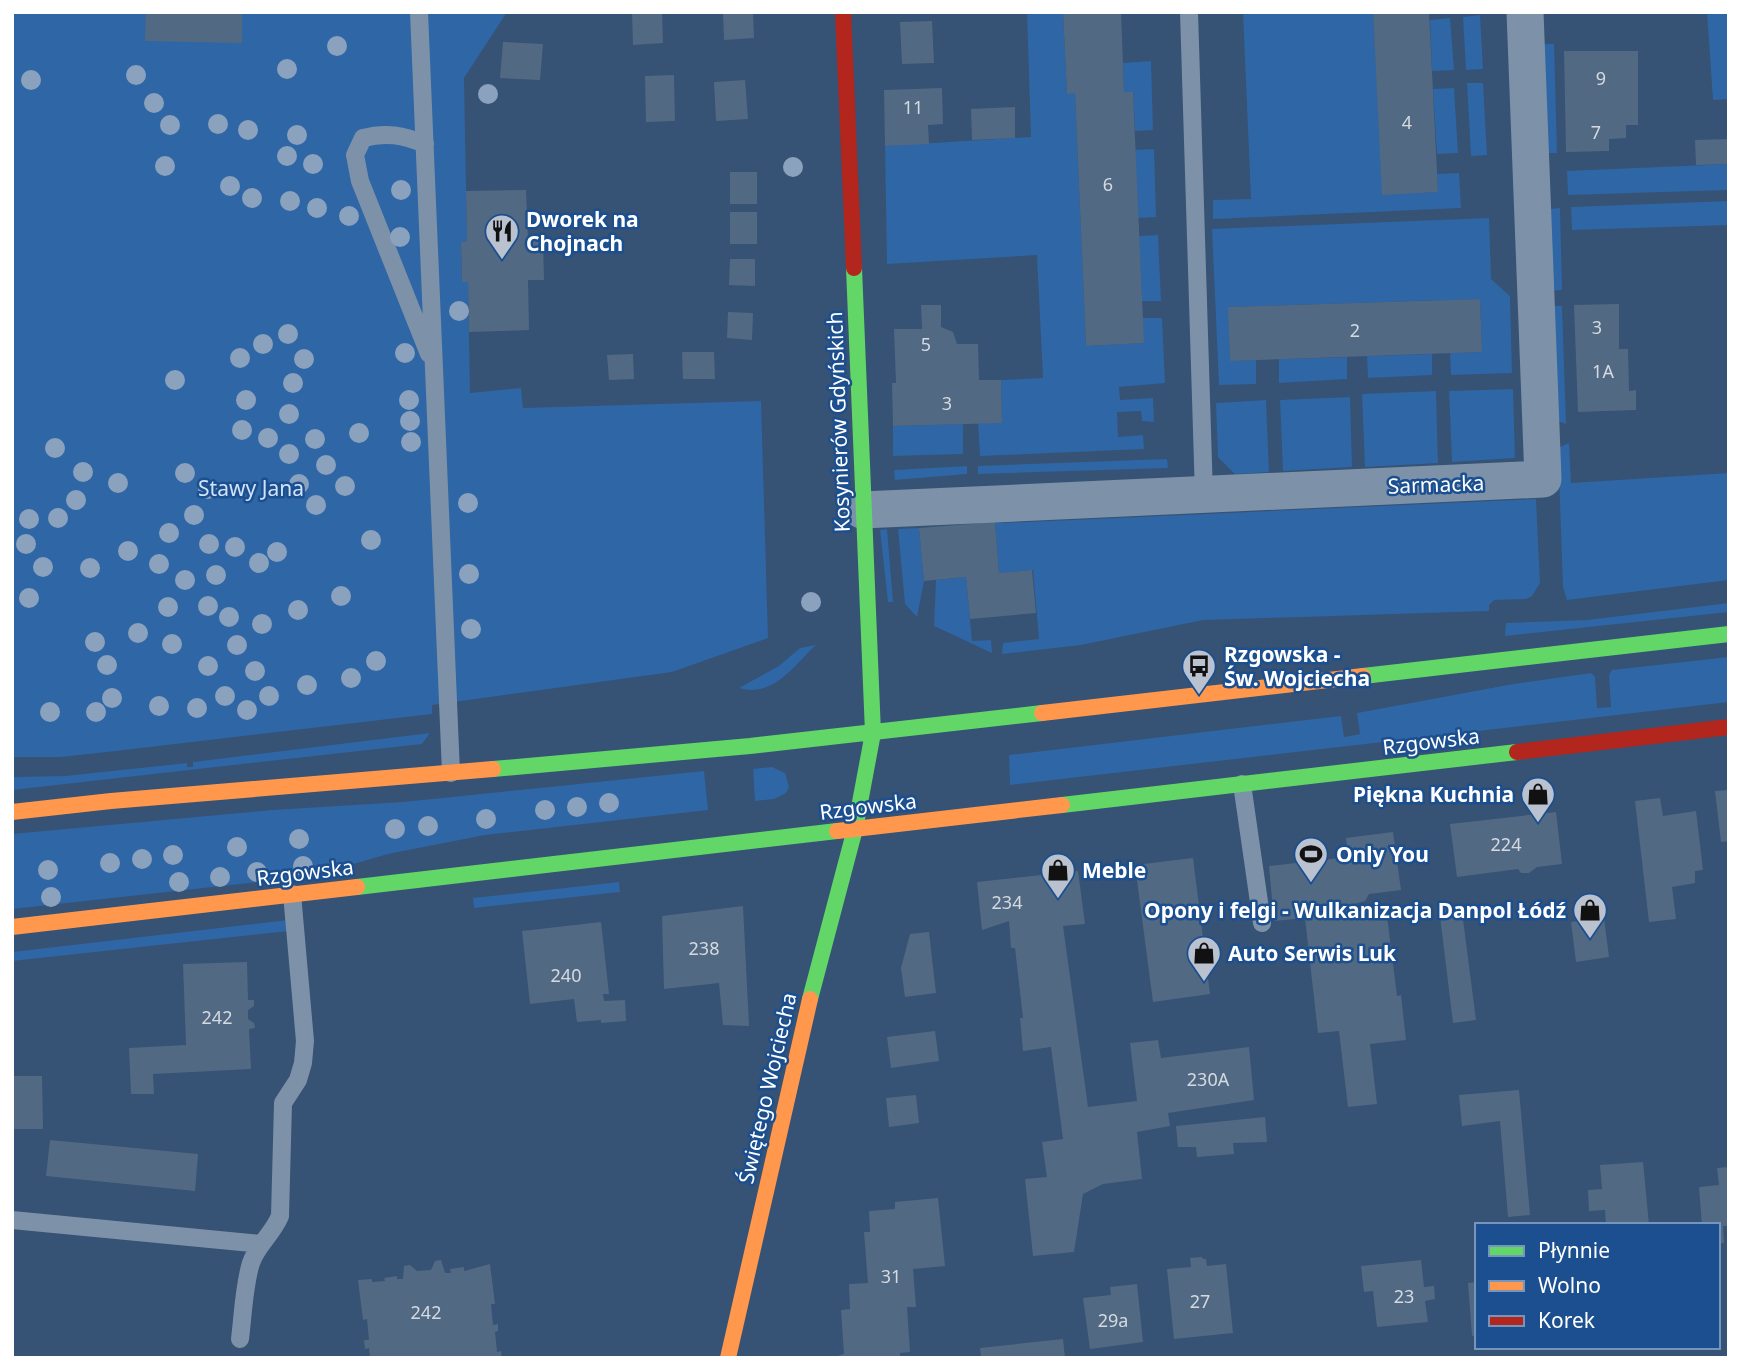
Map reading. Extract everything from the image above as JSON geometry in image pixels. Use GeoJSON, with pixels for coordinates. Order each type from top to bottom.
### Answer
{"type":"FeatureCollection","features":[{"type":"Feature","properties":{"kind":"main road","name":"Kosynierów Gdyńskich"},"geometry":{"type":"LineString","coordinates":[[843,12],[873,733],[855,829]]}},
{"type":"Feature","properties":{"kind":"main road"},"geometry":{"type":"LineString","coordinates":[[12,812],[125,800],[595,761],[873,733],[1729,634]]}},
{"type":"Feature","properties":{"kind":"main road","name":"Rzgowska"},"geometry":{"type":"LineString","coordinates":[[12,927],[1729,727]]}},
{"type":"Feature","properties":{"kind":"main road","name":"Świętego Wojciecha"},"geometry":{"type":"LineString","coordinates":[[728,1358],[802,1027],[855,829]]}},
{"type":"Feature","properties":{"kind":"street","name":"Sarmacka"},"geometry":{"type":"LineString","coordinates":[[863,510],[1543,479],[1525,12]]}},
{"type":"Feature","properties":{"kind":"lane"},"geometry":{"type":"LineString","coordinates":[[419,12],[452,773]]}},
{"type":"Feature","properties":{"kind":"lane"},"geometry":{"type":"LineString","coordinates":[[1189,12],[1204,495]]}},
{"type":"Feature","properties":{"kind":"lane"},"geometry":{"type":"LineString","coordinates":[[425,144],[404,136],[380,133],[363,138],[355,155],[360,181],[434,367]]}},
{"type":"Feature","properties":{"kind":"lane"},"geometry":{"type":"LineString","coordinates":[[1242,784],[1262,923]]}},
{"type":"Feature","properties":{"kind":"lane"},"geometry":{"type":"LineString","coordinates":[[240,1339],[251,1263],[261,1244],[274,1231],[280,1216],[283,1103],[298,1080],[303,1063],[305,1041],[292,894]]}},
{"type":"Feature","properties":{"kind":"lane"},"geometry":{"type":"LineString","coordinates":[[12,1220],[261,1244]]}},
{"type":"Feature","properties":{"kind":"green space","name":"Stawy Jana"},"geometry":{"type":"Polygon","coordinates":[[[12,12],[507,12],[464,78],[467,241],[461,242],[462,282],[468,282],[470,393],[521,388],[523,408],[761,401],[768,638],[672,672],[432,705],[432,714],[61,757],[12,757],[12,12]]]}},
{"type":"Feature","properties":{"kind":"green space"},"geometry":{"type":"Polygon","coordinates":[[[1027,12],[1063,12],[1067,93],[1075,93],[1086,346],[1143,343],[1143,318],[1162,318],[1165,383],[1119,387],[1120,400],[1153,398],[1154,422],[1142,421],[1141,411],[1117,412],[1118,437],[1143,435],[1144,449],[980,456],[978,423],[1002,423],[1001,380],[1043,378],[1037,255],[887,264],[885,146],[1031,137],[1027,12]]]}},
{"type":"Feature","properties":{"kind":"green space"},"geometry":{"type":"Polygon","coordinates":[[[1243,12],[1373,12],[1383,194],[1438,192],[1437,174],[1459,173],[1461,208],[1213,219],[1213,200],[1251,199],[1243,12]]]}},
{"type":"Feature","properties":{"kind":"green space"},"geometry":{"type":"Polygon","coordinates":[[[1707,12],[1729,12],[1729,99],[1713,100],[1707,12]]]}},
{"type":"Feature","properties":{"kind":"green space"},"geometry":{"type":"Polygon","coordinates":[[[1480,15],[1483,69],[1466,70],[1463,17],[1480,15]]]}},
{"type":"Feature","properties":{"kind":"green space"},"geometry":{"type":"Polygon","coordinates":[[[1450,18],[1454,70],[1432,71],[1430,20],[1450,18]]]}},
{"type":"Feature","properties":{"kind":"green space"},"geometry":{"type":"Polygon","coordinates":[[[1541,44],[1554,44],[1557,153],[1546,153],[1541,44]]]}},
{"type":"Feature","properties":{"kind":"green space"},"geometry":{"type":"Polygon","coordinates":[[[1151,61],[1153,130],[1135,131],[1133,92],[1124,92],[1123,63],[1151,61]]]}},
{"type":"Feature","properties":{"kind":"green space"},"geometry":{"type":"Polygon","coordinates":[[[1467,83],[1483,83],[1487,155],[1471,156],[1467,83]]]}},
{"type":"Feature","properties":{"kind":"green space"},"geometry":{"type":"Polygon","coordinates":[[[1454,88],[1458,153],[1437,154],[1433,89],[1454,88]]]}},
{"type":"Feature","properties":{"kind":"green space"},"geometry":{"type":"Polygon","coordinates":[[[1154,149],[1156,217],[1138,218],[1135,150],[1154,149]]]}},
{"type":"Feature","properties":{"kind":"green space"},"geometry":{"type":"Polygon","coordinates":[[[1729,164],[1729,190],[1568,195],[1567,171],[1729,164]]]}},
{"type":"Feature","properties":{"kind":"green space"},"geometry":{"type":"Polygon","coordinates":[[[1729,201],[1729,225],[1572,230],[1571,207],[1729,201]]]}},
{"type":"Feature","properties":{"kind":"green space"},"geometry":{"type":"Polygon","coordinates":[[[1560,208],[1562,290],[1550,291],[1550,209],[1560,208]]]}},
{"type":"Feature","properties":{"kind":"green space"},"geometry":{"type":"Polygon","coordinates":[[[1489,218],[1491,279],[1510,296],[1512,373],[1451,375],[1450,353],[1482,352],[1480,299],[1229,307],[1230,361],[1256,360],[1256,384],[1219,385],[1212,229],[1489,218]]]}},
{"type":"Feature","properties":{"kind":"green space"},"geometry":{"type":"Polygon","coordinates":[[[1158,235],[1161,301],[1142,301],[1139,236],[1158,235]]]}},
{"type":"Feature","properties":{"kind":"green space"},"geometry":{"type":"Polygon","coordinates":[[[1551,306],[1562,306],[1566,424],[1555,420],[1551,306]]]}},
{"type":"Feature","properties":{"kind":"green space"},"geometry":{"type":"Polygon","coordinates":[[[1432,354],[1432,375],[1368,378],[1367,356],[1432,354]]]}},
{"type":"Feature","properties":{"kind":"green space"},"geometry":{"type":"Polygon","coordinates":[[[1347,357],[1347,379],[1279,383],[1279,359],[1347,357]]]}},
{"type":"Feature","properties":{"kind":"green space"},"geometry":{"type":"Polygon","coordinates":[[[1513,389],[1515,458],[1452,462],[1449,391],[1513,389]]]}},
{"type":"Feature","properties":{"kind":"green space"},"geometry":{"type":"Polygon","coordinates":[[[1436,391],[1438,463],[1365,467],[1362,394],[1436,391]]]}},
{"type":"Feature","properties":{"kind":"green space"},"geometry":{"type":"Polygon","coordinates":[[[1350,397],[1352,467],[1283,471],[1280,400],[1350,397]]]}},
{"type":"Feature","properties":{"kind":"green space"},"geometry":{"type":"Polygon","coordinates":[[[1266,400],[1269,472],[1235,474],[1218,457],[1216,403],[1266,400]]]}},
{"type":"Feature","properties":{"kind":"green space"},"geometry":{"type":"Polygon","coordinates":[[[963,424],[963,454],[893,456],[893,426],[963,424]]]}},
{"type":"Feature","properties":{"kind":"green space"},"geometry":{"type":"Polygon","coordinates":[[[1569,443],[1571,483],[1729,473],[1729,580],[1567,600],[1563,587],[1558,448],[1569,443]]]}},
{"type":"Feature","properties":{"kind":"green space"},"geometry":{"type":"Polygon","coordinates":[[[1167,459],[1168,468],[978,474],[978,466],[1167,459]]]}},
{"type":"Feature","properties":{"kind":"green space"},"geometry":{"type":"Polygon","coordinates":[[[967,466],[967,474],[895,480],[894,470],[967,466]]]}},
{"type":"Feature","properties":{"kind":"green space"},"geometry":{"type":"Polygon","coordinates":[[[1536,499],[1540,583],[1532,596],[1526,599],[1494,600],[1489,605],[1489,611],[1203,620],[1081,645],[1002,654],[1003,643],[1039,639],[1033,570],[999,573],[995,522],[1536,499]]]}},
{"type":"Feature","properties":{"kind":"green space"},"geometry":{"type":"Polygon","coordinates":[[[919,528],[924,581],[917,617],[905,604],[898,529],[919,528]]]}},
{"type":"Feature","properties":{"kind":"green space"},"geometry":{"type":"Polygon","coordinates":[[[887,529],[893,602],[888,602],[880,530],[887,529]]]}},
{"type":"Feature","properties":{"kind":"green space"},"geometry":{"type":"Polygon","coordinates":[[[966,577],[972,641],[991,640],[992,653],[934,626],[936,580],[966,577]]]}},
{"type":"Feature","properties":{"kind":"green space"},"geometry":{"type":"Polygon","coordinates":[[[1729,603],[1729,612],[1505,636],[1506,623],[1587,620],[1729,603]]]}},
{"type":"Feature","properties":{"kind":"green space"},"geometry":{"type":"Polygon","coordinates":[[[816,645],[773,684],[751,690],[739,688],[779,666],[800,648],[816,645]]]}},
{"type":"Feature","properties":{"kind":"green space"},"geometry":{"type":"Polygon","coordinates":[[[1729,657],[1729,702],[1010,785],[1009,755],[1341,716],[1344,737],[1360,734],[1357,713],[1513,684],[1591,673],[1595,677],[1597,708],[1611,707],[1609,675],[1612,670],[1729,657]]]}},
{"type":"Feature","properties":{"kind":"green space"},"geometry":{"type":"Polygon","coordinates":[[[430,733],[422,744],[12,790],[12,777],[65,776],[187,763],[187,767],[193,767],[193,762],[430,733]]]}},
{"type":"Feature","properties":{"kind":"green space"},"geometry":{"type":"Polygon","coordinates":[[[772,767],[785,773],[789,787],[786,793],[774,799],[755,801],[753,769],[772,767]]]}},
{"type":"Feature","properties":{"kind":"green space"},"geometry":{"type":"Polygon","coordinates":[[[704,771],[708,810],[485,835],[388,854],[312,876],[12,909],[12,834],[272,810],[403,802],[704,771]]]}},
{"type":"Feature","properties":{"kind":"green space"},"geometry":{"type":"Polygon","coordinates":[[[619,882],[620,892],[474,908],[473,898],[619,882]]]}},
{"type":"Feature","properties":{"kind":"green space"},"geometry":{"type":"Polygon","coordinates":[[[288,920],[289,931],[12,961],[12,952],[288,920]]]}},
{"type":"Feature","properties":{"kind":"building"},"geometry":{"type":"Polygon","coordinates":[[[146,12],[242,12],[242,43],[145,41],[146,12]]]}},
{"type":"Feature","properties":{"kind":"building"},"geometry":{"type":"Polygon","coordinates":[[[632,12],[662,12],[663,43],[633,45],[632,12]]]}},
{"type":"Feature","properties":{"kind":"building"},"geometry":{"type":"Polygon","coordinates":[[[723,12],[753,12],[754,38],[724,40],[723,12]]]}},
{"type":"Feature","properties":{"kind":"building"},"geometry":{"type":"Polygon","coordinates":[[[1063,12],[1121,12],[1124,92],[1133,92],[1144,343],[1086,346],[1075,93],[1067,94],[1063,12]]]}},
{"type":"Feature","properties":{"kind":"building"},"geometry":{"type":"Polygon","coordinates":[[[1373,12],[1429,12],[1438,192],[1382,195],[1373,12]]]}},
{"type":"Feature","properties":{"kind":"building"},"geometry":{"type":"Polygon","coordinates":[[[932,21],[934,63],[902,64],[900,22],[932,21]]]}},
{"type":"Feature","properties":{"kind":"building"},"geometry":{"type":"Polygon","coordinates":[[[503,42],[543,44],[540,80],[500,78],[503,42]]]}},
{"type":"Feature","properties":{"kind":"building"},"geometry":{"type":"Polygon","coordinates":[[[1564,51],[1638,51],[1638,125],[1626,125],[1626,138],[1609,139],[1609,151],[1566,152],[1564,51]]]}},
{"type":"Feature","properties":{"kind":"building"},"geometry":{"type":"Polygon","coordinates":[[[674,75],[675,121],[646,122],[645,76],[674,75]]]}},
{"type":"Feature","properties":{"kind":"building"},"geometry":{"type":"Polygon","coordinates":[[[745,80],[748,119],[716,121],[714,82],[745,80]]]}},
{"type":"Feature","properties":{"kind":"building"},"geometry":{"type":"Polygon","coordinates":[[[942,88],[943,124],[928,125],[929,144],[885,146],[884,90],[942,88]]]}},
{"type":"Feature","properties":{"kind":"building"},"geometry":{"type":"Polygon","coordinates":[[[1015,107],[1015,138],[972,140],[971,109],[1015,107]]]}},
{"type":"Feature","properties":{"kind":"building"},"geometry":{"type":"Polygon","coordinates":[[[1729,139],[1729,164],[1696,165],[1695,140],[1729,139]]]}},
{"type":"Feature","properties":{"kind":"building"},"geometry":{"type":"Polygon","coordinates":[[[730,172],[757,172],[757,204],[730,204],[730,172]]]}},
{"type":"Feature","properties":{"kind":"building","name":"Dworek na Chojnach"},"geometry":{"type":"Polygon","coordinates":[[[526,190],[528,240],[543,240],[544,280],[528,280],[529,330],[469,332],[468,282],[462,282],[461,242],[467,241],[466,191],[526,190]]]}},
{"type":"Feature","properties":{"kind":"building"},"geometry":{"type":"Polygon","coordinates":[[[730,212],[757,212],[757,244],[730,244],[730,212]]]}},
{"type":"Feature","properties":{"kind":"building"},"geometry":{"type":"Polygon","coordinates":[[[730,259],[755,259],[755,286],[729,285],[730,259]]]}},
{"type":"Feature","properties":{"kind":"building"},"geometry":{"type":"Polygon","coordinates":[[[1480,299],[1482,352],[1230,361],[1228,307],[1480,299]]]}},
{"type":"Feature","properties":{"kind":"building"},"geometry":{"type":"Polygon","coordinates":[[[1619,304],[1619,349],[1628,349],[1629,391],[1636,390],[1636,410],[1578,412],[1574,305],[1619,304]]]}},
{"type":"Feature","properties":{"kind":"building"},"geometry":{"type":"Polygon","coordinates":[[[921,305],[941,305],[941,327],[953,332],[957,344],[978,344],[979,380],[1001,380],[1002,423],[893,426],[892,383],[896,383],[894,329],[922,329],[921,305]]]}},
{"type":"Feature","properties":{"kind":"building"},"geometry":{"type":"Polygon","coordinates":[[[728,312],[753,313],[752,340],[727,338],[728,312]]]}},
{"type":"Feature","properties":{"kind":"building"},"geometry":{"type":"Polygon","coordinates":[[[682,352],[714,352],[715,379],[683,379],[682,352]]]}},
{"type":"Feature","properties":{"kind":"building"},"geometry":{"type":"Polygon","coordinates":[[[633,354],[634,379],[609,380],[607,355],[633,354]]]}},
{"type":"Feature","properties":{"kind":"building"},"geometry":{"type":"Polygon","coordinates":[[[995,522],[999,573],[1032,570],[1036,613],[970,619],[966,577],[924,581],[919,528],[995,522]]]}},
{"type":"Feature","properties":{"kind":"building"},"geometry":{"type":"Polygon","coordinates":[[[1729,790],[1729,841],[1721,842],[1715,791],[1729,790]]]}},
{"type":"Feature","properties":{"kind":"building"},"geometry":{"type":"Polygon","coordinates":[[[1660,798],[1663,816],[1696,811],[1703,870],[1695,871],[1695,883],[1672,887],[1676,919],[1649,922],[1635,801],[1660,798]]]}},
{"type":"Feature","properties":{"kind":"building"},"geometry":{"type":"Polygon","coordinates":[[[1556,812],[1562,864],[1537,867],[1529,873],[1521,873],[1518,869],[1457,877],[1450,824],[1556,812]]]}},
{"type":"Feature","properties":{"kind":"building"},"geometry":{"type":"Polygon","coordinates":[[[1393,832],[1401,890],[1369,894],[1365,901],[1354,904],[1355,918],[1384,913],[1387,916],[1397,996],[1401,995],[1406,1040],[1370,1044],[1377,1104],[1348,1107],[1339,1031],[1318,1033],[1305,918],[1274,921],[1269,866],[1348,857],[1346,838],[1393,832]]]}},
{"type":"Feature","properties":{"kind":"building"},"geometry":{"type":"Polygon","coordinates":[[[1193,858],[1210,994],[1153,1002],[1135,865],[1193,858]]]}},
{"type":"Feature","properties":{"kind":"building"},"geometry":{"type":"Polygon","coordinates":[[[1078,871],[1085,924],[1063,926],[1088,1107],[1137,1101],[1130,1043],[1158,1040],[1161,1058],[1249,1047],[1254,1100],[1168,1113],[1170,1126],[1137,1132],[1142,1179],[1103,1184],[1083,1194],[1074,1252],[1033,1256],[1025,1179],[1047,1177],[1042,1142],[1063,1139],[1051,1047],[1023,1051],[1020,1018],[1023,1018],[1009,921],[982,930],[977,882],[1078,871]]]}},
{"type":"Feature","properties":{"kind":"building"},"geometry":{"type":"Polygon","coordinates":[[[1461,904],[1476,1020],[1453,1023],[1439,908],[1461,904]]]}},
{"type":"Feature","properties":{"kind":"building"},"geometry":{"type":"Polygon","coordinates":[[[743,906],[749,1026],[723,1025],[719,983],[664,989],[662,916],[743,906]]]}},
{"type":"Feature","properties":{"kind":"building","name":"Opony i felgi - Wulkanizacja Danpol Łódź"},"geometry":{"type":"Polygon","coordinates":[[[1604,918],[1609,957],[1576,962],[1571,922],[1604,918]]]}},
{"type":"Feature","properties":{"kind":"building"},"geometry":{"type":"Polygon","coordinates":[[[601,922],[609,994],[603,994],[604,1001],[625,1000],[626,1021],[577,1022],[574,999],[530,1004],[522,931],[601,922]]]}},
{"type":"Feature","properties":{"kind":"building"},"geometry":{"type":"Polygon","coordinates":[[[929,932],[936,993],[905,997],[901,968],[910,934],[929,932]]]}},
{"type":"Feature","properties":{"kind":"building"},"geometry":{"type":"Polygon","coordinates":[[[247,962],[248,1000],[254,1000],[254,1006],[248,1010],[248,1019],[254,1023],[255,1028],[249,1029],[251,1069],[153,1074],[154,1094],[131,1094],[129,1048],[186,1045],[183,964],[247,962]]]}},
{"type":"Feature","properties":{"kind":"building"},"geometry":{"type":"Polygon","coordinates":[[[935,1031],[939,1061],[891,1068],[887,1037],[935,1031]]]}},
{"type":"Feature","properties":{"kind":"building"},"geometry":{"type":"Polygon","coordinates":[[[12,1076],[42,1076],[43,1129],[12,1129],[12,1076]]]}},
{"type":"Feature","properties":{"kind":"building"},"geometry":{"type":"Polygon","coordinates":[[[1519,1090],[1530,1215],[1508,1217],[1500,1121],[1462,1126],[1459,1095],[1519,1090]]]}},
{"type":"Feature","properties":{"kind":"building"},"geometry":{"type":"Polygon","coordinates":[[[916,1095],[919,1123],[889,1127],[886,1098],[916,1095]]]}},
{"type":"Feature","properties":{"kind":"building"},"geometry":{"type":"Polygon","coordinates":[[[1265,1117],[1267,1142],[1233,1143],[1234,1154],[1197,1157],[1196,1147],[1178,1147],[1176,1126],[1265,1117]]]}},
{"type":"Feature","properties":{"kind":"building"},"geometry":{"type":"Polygon","coordinates":[[[50,1140],[198,1154],[195,1191],[46,1176],[50,1140]]]}},
{"type":"Feature","properties":{"kind":"building"},"geometry":{"type":"Polygon","coordinates":[[[1643,1162],[1649,1223],[1606,1223],[1605,1210],[1589,1211],[1588,1190],[1602,1189],[1600,1165],[1643,1162]]]}},
{"type":"Feature","properties":{"kind":"building"},"geometry":{"type":"Polygon","coordinates":[[[1729,1167],[1729,1226],[1723,1226],[1724,1243],[1720,1243],[1720,1223],[1702,1223],[1699,1187],[1719,1185],[1717,1168],[1729,1167]]]}},
{"type":"Feature","properties":{"kind":"building"},"geometry":{"type":"Polygon","coordinates":[[[938,1198],[945,1266],[913,1269],[916,1307],[907,1307],[910,1352],[900,1353],[900,1358],[831,1358],[844,1354],[841,1310],[850,1309],[849,1284],[868,1283],[864,1232],[870,1232],[869,1211],[895,1209],[895,1202],[938,1198]]]}},
{"type":"Feature","properties":{"kind":"building"},"geometry":{"type":"Polygon","coordinates":[[[1190,1258],[1206,1259],[1207,1266],[1226,1264],[1233,1333],[1174,1339],[1167,1269],[1191,1267],[1190,1258]]]}},
{"type":"Feature","properties":{"kind":"building"},"geometry":{"type":"Polygon","coordinates":[[[441,1260],[445,1273],[451,1273],[450,1269],[464,1267],[464,1271],[490,1264],[495,1304],[491,1304],[493,1325],[498,1324],[498,1331],[495,1332],[497,1352],[501,1351],[502,1358],[370,1358],[369,1348],[365,1349],[364,1340],[369,1340],[367,1319],[363,1320],[358,1280],[385,1281],[384,1278],[397,1276],[397,1279],[403,1279],[404,1266],[410,1265],[417,1271],[431,1270],[435,1261],[441,1260]]]}},
{"type":"Feature","properties":{"kind":"building"},"geometry":{"type":"Polygon","coordinates":[[[1421,1260],[1424,1287],[1434,1286],[1435,1299],[1425,1301],[1428,1322],[1377,1327],[1373,1291],[1364,1292],[1361,1266],[1421,1260]]]}},
{"type":"Feature","properties":{"kind":"building"},"geometry":{"type":"Polygon","coordinates":[[[1475,1282],[1475,1335],[1472,1336],[1468,1283],[1475,1282]]]}},
{"type":"Feature","properties":{"kind":"building"},"geometry":{"type":"Polygon","coordinates":[[[1137,1284],[1143,1342],[1090,1349],[1083,1298],[1111,1295],[1110,1287],[1137,1284]]]}},
{"type":"Feature","properties":{"kind":"building"},"geometry":{"type":"Polygon","coordinates":[[[1063,1339],[1065,1358],[981,1358],[980,1348],[1063,1339]]]}},
{"type":"Feature","properties":{"kind":"traffic: fast"},"geometry":{"type":"LineString","coordinates":[[810,999],[855,829],[873,733],[854,268]]}},
{"type":"Feature","properties":{"kind":"traffic: fast"},"geometry":{"type":"LineString","coordinates":[[1363,676],[1729,634]]}},
{"type":"Feature","properties":{"kind":"traffic: fast"},"geometry":{"type":"LineString","coordinates":[[493,769],[750,746],[1042,713]]}},
{"type":"Feature","properties":{"kind":"traffic: fast"},"geometry":{"type":"LineString","coordinates":[[1062,805],[1517,752]]}},
{"type":"Feature","properties":{"kind":"traffic: fast"},"geometry":{"type":"LineString","coordinates":[[357,887],[837,831]]}},
{"type":"Feature","properties":{"kind":"traffic: slow"},"geometry":{"type":"LineString","coordinates":[[1042,713],[1363,676]]}},
{"type":"Feature","properties":{"kind":"traffic: slow"},"geometry":{"type":"LineString","coordinates":[[12,812],[111,801],[493,769]]}},
{"type":"Feature","properties":{"kind":"traffic: slow"},"geometry":{"type":"LineString","coordinates":[[837,831],[1062,805]]}},
{"type":"Feature","properties":{"kind":"traffic: slow"},"geometry":{"type":"LineString","coordinates":[[12,927],[357,887]]}},
{"type":"Feature","properties":{"kind":"traffic: slow"},"geometry":{"type":"LineString","coordinates":[[728,1358],[810,999]]}},
{"type":"Feature","properties":{"kind":"traffic: jam"},"geometry":{"type":"LineString","coordinates":[[843,12],[854,268]]}},
{"type":"Feature","properties":{"kind":"traffic: jam"},"geometry":{"type":"LineString","coordinates":[[1517,752],[1729,727]]}},
{"type":"Feature","properties":{"kind":"place","name":"Dworek na Chojnach"},"geometry":{"type":"Point","coordinates":[502,261]}},
{"type":"Feature","properties":{"kind":"place","name":"Rzgowska - Św. Wojciecha"},"geometry":{"type":"Point","coordinates":[1199,696]}},
{"type":"Feature","properties":{"kind":"place","name":"Piękna Kuchnia"},"geometry":{"type":"Point","coordinates":[1538,824]}},
{"type":"Feature","properties":{"kind":"place","name":"Only You"},"geometry":{"type":"Point","coordinates":[1311,884]}},
{"type":"Feature","properties":{"kind":"place","name":"Meble"},"geometry":{"type":"Point","coordinates":[1058,900]}},
{"type":"Feature","properties":{"kind":"place","name":"Opony i felgi - Wulkanizacja Danpol Łódź"},"geometry":{"type":"Point","coordinates":[1590,940]}},
{"type":"Feature","properties":{"kind":"place","name":"Auto Serwis Luk"},"geometry":{"type":"Point","coordinates":[1204,983]}}]}
